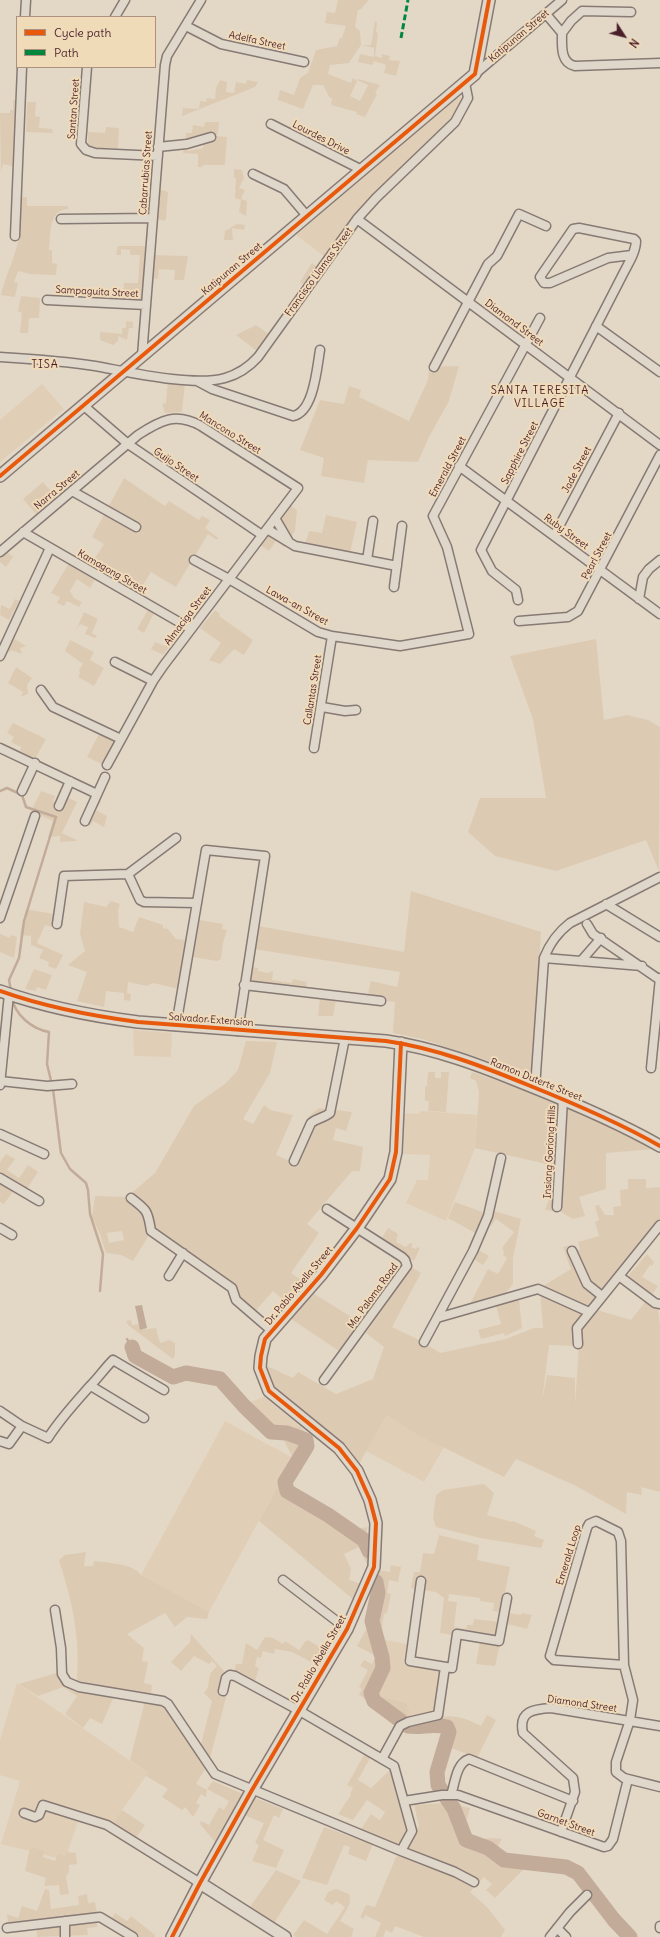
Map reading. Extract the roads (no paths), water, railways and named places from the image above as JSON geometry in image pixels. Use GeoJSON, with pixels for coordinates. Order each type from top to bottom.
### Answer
{"type":"FeatureCollection","features":[{"type":"Feature","properties":{"kind":"main road"},"geometry":{"type":"LineString","coordinates":[[475,74],[489,0]]}},
{"type":"Feature","properties":{"kind":"main road","name":"Katipunan Street"},"geometry":{"type":"LineString","coordinates":[[0,476],[475,74]]}},
{"type":"Feature","properties":{"kind":"main road","name":"Salvador Extension"},"geometry":{"type":"LineString","coordinates":[[10,995],[97,1017],[176,1026],[401,1043]]}},
{"type":"Feature","properties":{"kind":"main road","name":"Ramon Duterte Street"},"geometry":{"type":"LineString","coordinates":[[401,1043],[447,1055],[563,1099],[660,1146]]}},
{"type":"Feature","properties":{"kind":"main road","name":"Dr. Pablo Abella Street"},"geometry":{"type":"LineString","coordinates":[[172,1937],[200,1883],[252,1790],[347,1629],[374,1567],[376,1523],[367,1493],[357,1471],[343,1452],[269,1391],[260,1368],[265,1339],[298,1302],[357,1228],[390,1179],[395,1164],[401,1043]]}},
{"type":"Feature","properties":{"kind":"main road"},"geometry":{"type":"LineString","coordinates":[[200,1883],[285,1937]]}},
{"type":"Feature","properties":{"kind":"street"},"geometry":{"type":"LineString","coordinates":[[25,16],[26,0]]}},
{"type":"Feature","properties":{"kind":"street","name":"Cabarrubias Street"},"geometry":{"type":"LineString","coordinates":[[142,356],[165,65],[167,56],[201,0]]}},
{"type":"Feature","properties":{"kind":"street","name":"Katipunan Street"},"geometry":{"type":"LineString","coordinates":[[475,74],[562,0]]}},
{"type":"Feature","properties":{"kind":"street"},"geometry":{"type":"LineString","coordinates":[[115,16],[121,1]]}},
{"type":"Feature","properties":{"kind":"street"},"geometry":{"type":"LineString","coordinates":[[631,12],[582,11],[576,15],[562,33],[562,52],[566,61],[571,66],[660,63]]}},
{"type":"Feature","properties":{"kind":"street"},"geometry":{"type":"LineString","coordinates":[[546,14],[562,33]]}},
{"type":"Feature","properties":{"kind":"street","name":"Adelfa Street"},"geometry":{"type":"LineString","coordinates":[[186,26],[221,44],[304,62]]}},
{"type":"Feature","properties":{"kind":"street"},"geometry":{"type":"LineString","coordinates":[[16,236],[22,68]]}},
{"type":"Feature","properties":{"kind":"street","name":"Santan Street"},"geometry":{"type":"LineString","coordinates":[[87,68],[81,144],[86,150],[95,153],[158,151]]}},
{"type":"Feature","properties":{"kind":"street","name":"Francisco Llamas Street"},"geometry":{"type":"LineString","coordinates":[[0,357],[46,360],[196,381],[225,378],[249,366],[258,357],[357,219],[376,198],[455,122],[468,98],[466,88],[463,84]]}},
{"type":"Feature","properties":{"kind":"street","name":"Lourdes Drive"},"geometry":{"type":"LineString","coordinates":[[272,124],[362,170]]}},
{"type":"Feature","properties":{"kind":"street"},"geometry":{"type":"LineString","coordinates":[[158,151],[211,137]]}},
{"type":"Feature","properties":{"kind":"street"},"geometry":{"type":"LineString","coordinates":[[253,174],[284,189],[307,216]]}},
{"type":"Feature","properties":{"kind":"street"},"geometry":{"type":"LineString","coordinates":[[434,367],[488,264],[497,256],[519,214],[546,226]]}},
{"type":"Feature","properties":{"kind":"street"},"geometry":{"type":"LineString","coordinates":[[61,219],[153,218]]}},
{"type":"Feature","properties":{"kind":"street","name":"Diamond Street"},"geometry":{"type":"LineString","coordinates":[[357,219],[660,444]]}},
{"type":"Feature","properties":{"kind":"street","name":"Sapphire Street"},"geometry":{"type":"LineString","coordinates":[[518,600],[516,590],[492,571],[481,550],[632,255],[636,241],[634,239],[579,228],[573,229],[540,277],[541,281],[550,283],[608,258],[632,255]]}},
{"type":"Feature","properties":{"kind":"street","name":"Sampaguita Street"},"geometry":{"type":"LineString","coordinates":[[47,300],[146,304]]}},
{"type":"Feature","properties":{"kind":"street","name":"Emerald Street"},"geometry":{"type":"LineString","coordinates":[[469,634],[447,547],[433,516],[540,318]]}},
{"type":"Feature","properties":{"kind":"street"},"geometry":{"type":"LineString","coordinates":[[596,326],[660,372]]}},
{"type":"Feature","properties":{"kind":"street"},"geometry":{"type":"LineString","coordinates":[[196,381],[212,389],[293,416],[301,412],[312,395],[320,350]]}},
{"type":"Feature","properties":{"kind":"street","name":"Guijo Street"},"geometry":{"type":"LineString","coordinates":[[84,406],[128,444],[264,532],[289,543]]}},
{"type":"Feature","properties":{"kind":"street","name":"Jade Street"},"geometry":{"type":"LineString","coordinates":[[554,536],[618,413]]}},
{"type":"Feature","properties":{"kind":"street","name":"Mancono Street"},"geometry":{"type":"LineString","coordinates":[[128,444],[156,423],[175,418],[183,418],[201,426],[298,488]]}},
{"type":"Feature","properties":{"kind":"street","name":"Narra Street"},"geometry":{"type":"LineString","coordinates":[[0,552],[128,444]]}},
{"type":"Feature","properties":{"kind":"street","name":"Pearl Street"},"geometry":{"type":"LineString","coordinates":[[519,621],[574,615],[578,611],[657,471],[660,455]]}},
{"type":"Feature","properties":{"kind":"street","name":"Ruby Street"},"geometry":{"type":"LineString","coordinates":[[459,466],[660,614]]}},
{"type":"Feature","properties":{"kind":"street","name":"Almaciga Street"},"geometry":{"type":"LineString","coordinates":[[107,765],[153,681],[298,488]]}},
{"type":"Feature","properties":{"kind":"street"},"geometry":{"type":"LineString","coordinates":[[72,491],[136,527]]}},
{"type":"Feature","properties":{"kind":"street"},"geometry":{"type":"LineString","coordinates":[[275,518],[289,543],[397,566]]}},
{"type":"Feature","properties":{"kind":"street"},"geometry":{"type":"LineString","coordinates":[[367,560],[373,521]]}},
{"type":"Feature","properties":{"kind":"street"},"geometry":{"type":"LineString","coordinates":[[394,587],[402,526]]}},
{"type":"Feature","properties":{"kind":"street","name":"Kamagong Street"},"geometry":{"type":"LineString","coordinates":[[23,532],[191,629]]}},
{"type":"Feature","properties":{"kind":"street"},"geometry":{"type":"LineString","coordinates":[[0,656],[50,548]]}},
{"type":"Feature","properties":{"kind":"street","name":"Lawa-an Street"},"geometry":{"type":"LineString","coordinates":[[194,560],[318,632],[332,636],[400,646],[413,645],[469,634]]}},
{"type":"Feature","properties":{"kind":"street"},"geometry":{"type":"LineString","coordinates":[[639,599],[643,577],[649,569],[660,560]]}},
{"type":"Feature","properties":{"kind":"street","name":"Callantas Street"},"geometry":{"type":"LineString","coordinates":[[314,748],[322,706],[332,636]]}},
{"type":"Feature","properties":{"kind":"street"},"geometry":{"type":"LineString","coordinates":[[115,662],[153,681]]}},
{"type":"Feature","properties":{"kind":"street"},"geometry":{"type":"LineString","coordinates":[[41,690],[53,707],[121,739]]}},
{"type":"Feature","properties":{"kind":"street"},"geometry":{"type":"LineString","coordinates":[[322,706],[345,711],[356,710]]}},
{"type":"Feature","properties":{"kind":"street"},"geometry":{"type":"LineString","coordinates":[[0,748],[35,763],[97,794]]}},
{"type":"Feature","properties":{"kind":"street"},"geometry":{"type":"LineString","coordinates":[[22,791],[35,763]]}},
{"type":"Feature","properties":{"kind":"street"},"geometry":{"type":"LineString","coordinates":[[85,821],[105,777]]}},
{"type":"Feature","properties":{"kind":"street"},"geometry":{"type":"LineString","coordinates":[[59,806],[70,780]]}},
{"type":"Feature","properties":{"kind":"street"},"geometry":{"type":"LineString","coordinates":[[0,918],[35,816]]}},
{"type":"Feature","properties":{"kind":"street"},"geometry":{"type":"LineString","coordinates":[[56,924],[64,876],[128,874],[176,838]]}},
{"type":"Feature","properties":{"kind":"street"},"geometry":{"type":"LineString","coordinates":[[176,1026],[206,850],[265,856],[238,1031]]}},
{"type":"Feature","properties":{"kind":"street"},"geometry":{"type":"LineString","coordinates":[[128,874],[140,900],[144,902],[196,904]]}},
{"type":"Feature","properties":{"kind":"street"},"geometry":{"type":"LineString","coordinates":[[535,1088],[544,958],[549,946],[562,929],[660,876]]}},
{"type":"Feature","properties":{"kind":"street"},"geometry":{"type":"LineString","coordinates":[[606,904],[660,937]]}},
{"type":"Feature","properties":{"kind":"street"},"geometry":{"type":"LineString","coordinates":[[587,924],[593,934],[660,979],[651,1068]]}},
{"type":"Feature","properties":{"kind":"street"},"geometry":{"type":"LineString","coordinates":[[581,961],[601,938]]}},
{"type":"Feature","properties":{"kind":"street"},"geometry":{"type":"LineString","coordinates":[[544,958],[642,966]]}},
{"type":"Feature","properties":{"kind":"street"},"geometry":{"type":"LineString","coordinates":[[244,985],[381,1001]]}},
{"type":"Feature","properties":{"kind":"street"},"geometry":{"type":"LineString","coordinates":[[0,1085],[10,995]]}},
{"type":"Feature","properties":{"kind":"street"},"geometry":{"type":"LineString","coordinates":[[294,1161],[311,1123],[316,1119],[326,1117],[330,1113],[345,1038]]}},
{"type":"Feature","properties":{"kind":"street"},"geometry":{"type":"LineString","coordinates":[[0,1081],[47,1086],[72,1084]]}},
{"type":"Feature","properties":{"kind":"street","name":"Insiang Goriong Hills"},"geometry":{"type":"LineString","coordinates":[[557,1207],[563,1099]]}},
{"type":"Feature","properties":{"kind":"street"},"geometry":{"type":"LineString","coordinates":[[0,1134],[44,1154]]}},
{"type":"Feature","properties":{"kind":"street"},"geometry":{"type":"LineString","coordinates":[[424,1342],[473,1251],[488,1216],[501,1158]]}},
{"type":"Feature","properties":{"kind":"street"},"geometry":{"type":"LineString","coordinates":[[0,1178],[39,1201]]}},
{"type":"Feature","properties":{"kind":"street"},"geometry":{"type":"LineString","coordinates":[[131,1198],[145,1208],[149,1214],[151,1231],[232,1288],[236,1300],[272,1331]]}},
{"type":"Feature","properties":{"kind":"street","name":"Ma. Paloma Road"},"geometry":{"type":"LineString","coordinates":[[324,1380],[407,1266],[402,1257],[327,1208]]}},
{"type":"Feature","properties":{"kind":"street"},"geometry":{"type":"LineString","coordinates":[[578,1344],[577,1328],[660,1225]]}},
{"type":"Feature","properties":{"kind":"street"},"geometry":{"type":"LineString","coordinates":[[0,1228],[12,1234]]}},
{"type":"Feature","properties":{"kind":"street"},"geometry":{"type":"LineString","coordinates":[[572,1252],[587,1284],[602,1296]]}},
{"type":"Feature","properties":{"kind":"street"},"geometry":{"type":"LineString","coordinates":[[169,1276],[183,1253]]}},
{"type":"Feature","properties":{"kind":"street"},"geometry":{"type":"LineString","coordinates":[[619,1276],[655,1303],[660,1304]]}},
{"type":"Feature","properties":{"kind":"street"},"geometry":{"type":"LineString","coordinates":[[437,1318],[538,1289],[589,1312]]}},
{"type":"Feature","properties":{"kind":"street"},"geometry":{"type":"LineString","coordinates":[[0,1411],[22,1426],[48,1438],[80,1396],[91,1386],[113,1360],[164,1390]]}},
{"type":"Feature","properties":{"kind":"street"},"geometry":{"type":"LineString","coordinates":[[91,1386],[144,1418]]}},
{"type":"Feature","properties":{"kind":"street"},"geometry":{"type":"LineString","coordinates":[[0,1441],[9,1444],[22,1426]]}},
{"type":"Feature","properties":{"kind":"street","name":"Emerald Loop"},"geometry":{"type":"LineString","coordinates":[[624,1665],[554,1660],[550,1656],[587,1528],[590,1524],[596,1521],[618,1532],[621,1541],[624,1665],[633,1700],[630,1720]]}},
{"type":"Feature","properties":{"kind":"street"},"geometry":{"type":"LineString","coordinates":[[283,1580],[347,1629]]}},
{"type":"Feature","properties":{"kind":"street"},"geometry":{"type":"LineString","coordinates":[[421,1581],[410,1661],[452,1668],[457,1634],[500,1641],[507,1598]]}},
{"type":"Feature","properties":{"kind":"street"},"geometry":{"type":"LineString","coordinates":[[55,1610],[61,1648],[62,1674],[64,1680],[79,1687],[163,1701],[168,1704],[215,1774],[456,1872],[474,1882]]}},
{"type":"Feature","properties":{"kind":"street"},"geometry":{"type":"LineString","coordinates":[[382,1759],[400,1726],[408,1722],[438,1715],[445,1667]]}},
{"type":"Feature","properties":{"kind":"street"},"geometry":{"type":"LineString","coordinates":[[223,1691],[226,1678],[230,1675],[235,1676],[298,1710],[394,1766],[412,1831],[402,1851]]}},
{"type":"Feature","properties":{"kind":"street","name":"Diamond Street"},"geometry":{"type":"LineString","coordinates":[[561,1832],[575,1792],[573,1778],[523,1732],[521,1725],[524,1716],[530,1711],[539,1708],[551,1708],[660,1726]]}},
{"type":"Feature","properties":{"kind":"street"},"geometry":{"type":"LineString","coordinates":[[630,1720],[615,1767],[616,1772],[628,1779],[660,1787]]}},
{"type":"Feature","properties":{"kind":"street"},"geometry":{"type":"LineString","coordinates":[[404,1801],[447,1795],[462,1763],[469,1760],[573,1801]]}},
{"type":"Feature","properties":{"kind":"street","name":"Garnet Street"},"geometry":{"type":"LineString","coordinates":[[447,1795],[466,1797],[600,1846],[608,1846],[612,1839],[628,1779]]}},
{"type":"Feature","properties":{"kind":"street"},"geometry":{"type":"LineString","coordinates":[[24,1813],[35,1817],[39,1815],[43,1805],[107,1825],[200,1883]]}},
{"type":"Feature","properties":{"kind":"street"},"geometry":{"type":"LineString","coordinates":[[550,1937],[570,1912],[587,1895]]}},
{"type":"Feature","properties":{"kind":"street"},"geometry":{"type":"LineString","coordinates":[[7,1928],[100,1918],[133,1937]]}},
{"type":"Feature","properties":{"kind":"street"},"geometry":{"type":"LineString","coordinates":[[64,1921],[65,1937]]}},
{"type":"Feature","properties":{"kind":"street"},"geometry":{"type":"LineString","coordinates":[[557,1928],[566,1937]]}},
{"type":"Feature","properties":{"kind":"waterway"},"geometry":{"type":"LineString","coordinates":[[0,791],[7,788],[22,795],[26,807],[56,817],[24,921],[19,958],[9,980],[11,991]]}},
{"type":"Feature","properties":{"kind":"waterway"},"geometry":{"type":"LineString","coordinates":[[12,998],[17,1010],[25,1020],[36,1028],[49,1032],[47,1064],[53,1089],[61,1153],[70,1169],[86,1183],[88,1190],[90,1214],[103,1254],[100,1291]]}},
{"type":"Feature","properties":{"kind":"waterway"},"geometry":{"type":"LineString","coordinates":[[127,1339],[132,1347]]}},
{"type":"Feature","properties":{"kind":"waterway"},"geometry":{"type":"LineString","coordinates":[[132,1347],[135,1356],[173,1377],[186,1373],[220,1379],[244,1406],[271,1432],[287,1433],[306,1440],[307,1446],[285,1482],[287,1491],[328,1515],[364,1540],[369,1551]]}},
{"type":"Feature","properties":{"kind":"waterway"},"geometry":{"type":"LineString","coordinates":[[376,1582],[378,1593],[372,1621],[382,1657],[383,1668],[371,1693],[374,1701],[401,1721]]}},
{"type":"Feature","properties":{"kind":"waterway"},"geometry":{"type":"LineString","coordinates":[[408,1726],[437,1725],[447,1727],[449,1732],[437,1772],[438,1785],[454,1809],[466,1840],[488,1848],[504,1860],[566,1867],[578,1873],[614,1920],[630,1937]]}},
{"type":"Feature","properties":{"kind":"district","name":"TISA"},"geometry":{"type":"Point","coordinates":[45,365]}},
{"type":"Feature","properties":{"kind":"district","name":"SANTA TERESITA VILLAGE"},"geometry":{"type":"Point","coordinates":[540,397]}}]}
